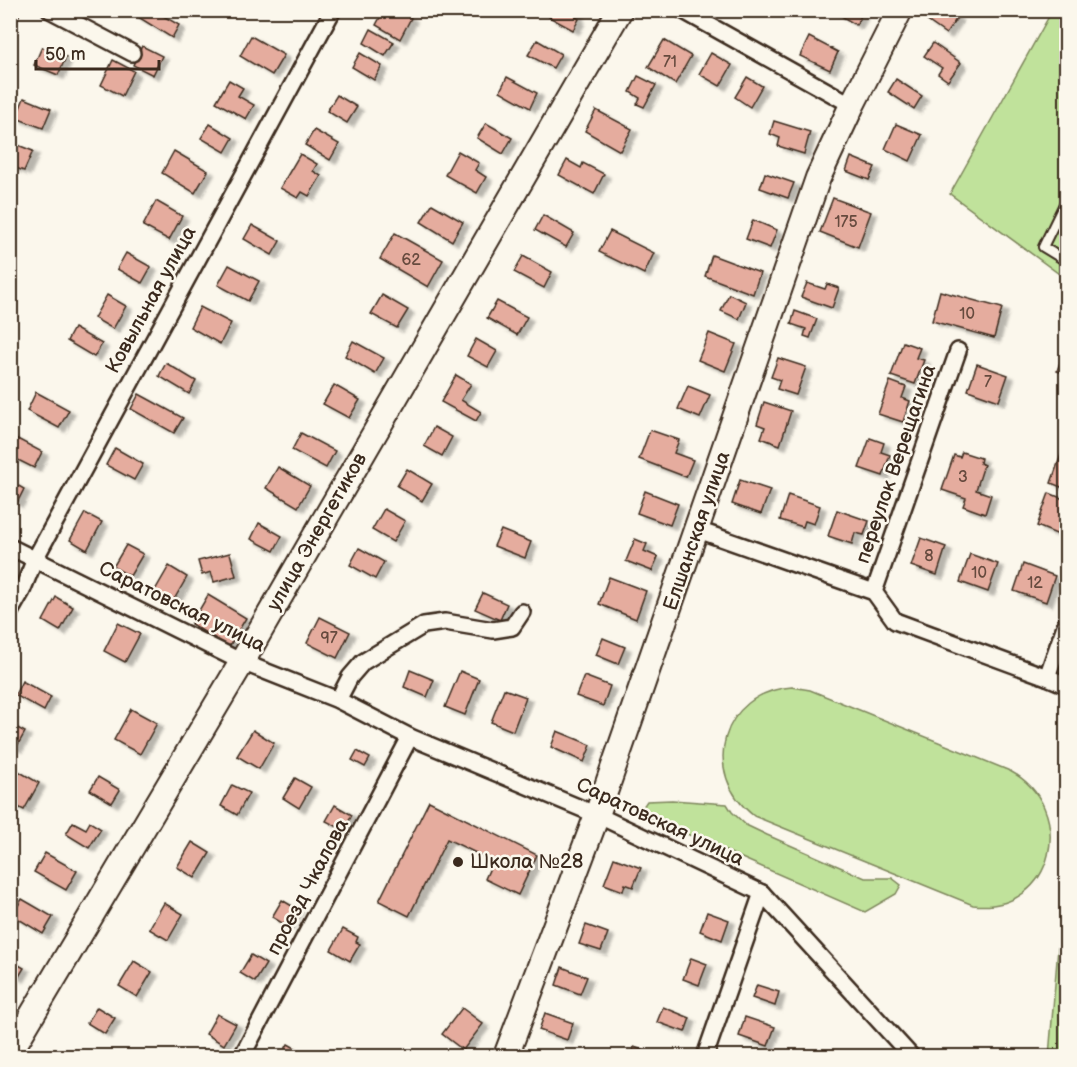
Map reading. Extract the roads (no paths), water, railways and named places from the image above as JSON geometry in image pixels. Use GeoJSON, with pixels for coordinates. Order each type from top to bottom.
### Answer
{"type":"FeatureCollection","features":[{"type":"Feature","properties":{"kind":"main road","name":"улица Энергетиков"},"geometry":{"type":"LineString","coordinates":[[10,1052],[242,662],[620,10]]}},
{"type":"Feature","properties":{"kind":"main road","name":"Елшанская улица"},"geometry":{"type":"LineString","coordinates":[[506,1056],[597,815],[698,530],[818,178],[900,10]]}},
{"type":"Feature","properties":{"kind":"street"},"geometry":{"type":"LineString","coordinates":[[50,10],[132,53]]}},
{"type":"Feature","properties":{"kind":"street","name":"Ковыльная улица"},"geometry":{"type":"LineString","coordinates":[[10,612],[22,591],[34,559],[333,10]]}},
{"type":"Feature","properties":{"kind":"street"},"geometry":{"type":"LineString","coordinates":[[682,10],[852,105]]}},
{"type":"Feature","properties":{"kind":"street","name":"переулок Верещагина"},"geometry":{"type":"LineString","coordinates":[[874,592],[958,351]]}},
{"type":"Feature","properties":{"kind":"street"},"geometry":{"type":"LineString","coordinates":[[698,530],[874,592],[895,621],[1066,685]]}},
{"type":"Feature","properties":{"kind":"street","name":"Саратовская улица"},"geometry":{"type":"LineString","coordinates":[[10,547],[242,662],[338,700],[411,737],[597,815],[762,893],[911,1056]]}},
{"type":"Feature","properties":{"kind":"street"},"geometry":{"type":"LineString","coordinates":[[338,700],[356,669],[363,662],[423,625],[445,622],[492,630],[512,627],[522,612]]}},
{"type":"Feature","properties":{"kind":"street"},"geometry":{"type":"LineString","coordinates":[[1047,677],[1066,623]]}},
{"type":"Feature","properties":{"kind":"street","name":"проезд Чкалова"},"geometry":{"type":"LineString","coordinates":[[242,1056],[411,737]]}},
{"type":"Feature","properties":{"kind":"street"},"geometry":{"type":"LineString","coordinates":[[705,1056],[762,893]]}},
{"type":"Feature","properties":{"kind":"lane"},"geometry":{"type":"LineString","coordinates":[[1066,201],[1043,247],[1066,261]]}},
{"type":"Feature","properties":{"kind":"place","name":"Школа №28"},"geometry":{"type":"Point","coordinates":[458,862]}}]}
